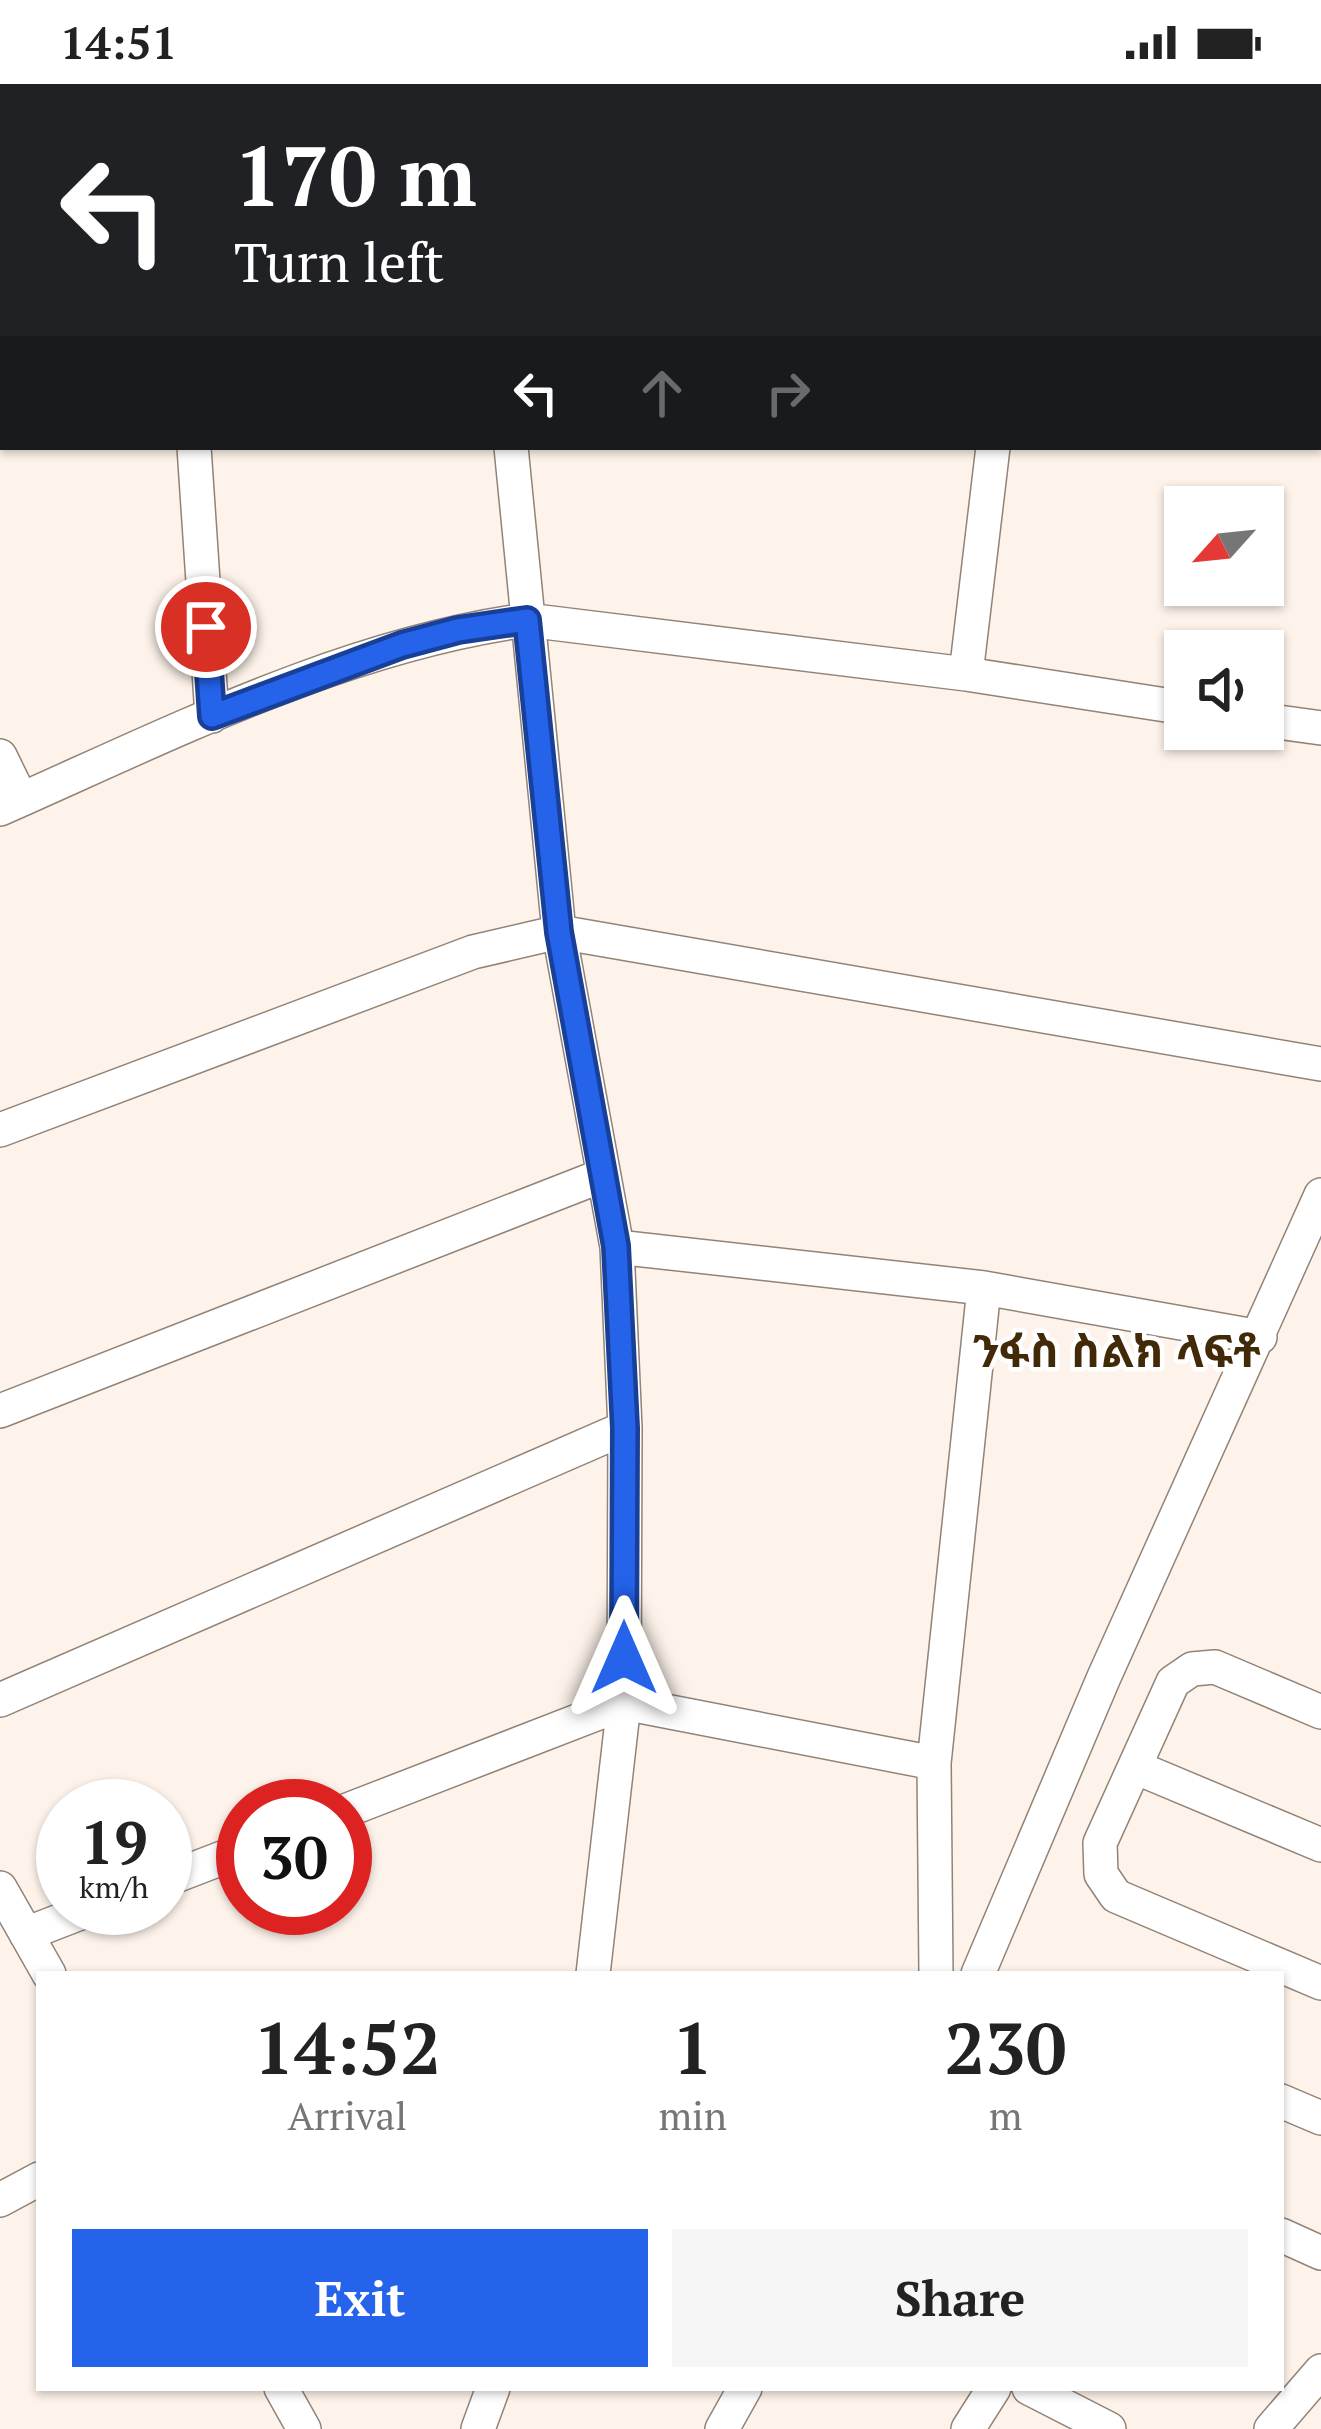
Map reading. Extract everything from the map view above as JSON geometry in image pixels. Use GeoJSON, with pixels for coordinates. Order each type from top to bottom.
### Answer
{"type":"FeatureCollection","features":[{"type":"Feature","properties":{"kind":"street"},"geometry":{"type":"LineString","coordinates":[[194,450],[212,716]]}},
{"type":"Feature","properties":{"kind":"street"},"geometry":{"type":"LineString","coordinates":[[512,450],[559,932],[616,1246],[625,1428],[624,1703],[592,1971]]}},
{"type":"Feature","properties":{"kind":"street"},"geometry":{"type":"LineString","coordinates":[[966,674],[992,450]]}},
{"type":"Feature","properties":{"kind":"street"},"geometry":{"type":"LineString","coordinates":[[0,756],[10,804],[212,716],[402,645],[458,630],[527,620],[966,674],[1164,704]]}},
{"type":"Feature","properties":{"kind":"street"},"geometry":{"type":"LineString","coordinates":[[1284,722],[1321,728]]}},
{"type":"Feature","properties":{"kind":"street"},"geometry":{"type":"LineString","coordinates":[[0,1130],[473,952],[559,932],[1321,1064]]}},
{"type":"Feature","properties":{"kind":"street"},"geometry":{"type":"LineString","coordinates":[[0,1411],[601,1176]]}},
{"type":"Feature","properties":{"kind":"street"},"geometry":{"type":"LineString","coordinates":[[985,1971],[1104,1677],[1321,1195]]}},
{"type":"Feature","properties":{"kind":"street"},"geometry":{"type":"LineString","coordinates":[[616,1246],[984,1288],[1260,1336]]}},
{"type":"Feature","properties":{"kind":"street"},"geometry":{"type":"LineString","coordinates":[[936,1971],[934,1763],[984,1288]]}},
{"type":"Feature","properties":{"kind":"street"},"geometry":{"type":"LineString","coordinates":[[0,1700],[625,1428]]}},
{"type":"Feature","properties":{"kind":"street"},"geometry":{"type":"LineString","coordinates":[[1321,1712],[1215,1667],[1192,1669],[1173,1682],[1100,1843],[1101,1874],[1116,1896],[1321,1983]]}},
{"type":"Feature","properties":{"kind":"street"},"geometry":{"type":"LineString","coordinates":[[372,1801],[624,1703],[934,1763]]}},
{"type":"Feature","properties":{"kind":"street"},"geometry":{"type":"LineString","coordinates":[[1135,1766],[1321,1845]]}},
{"type":"Feature","properties":{"kind":"street"},"geometry":{"type":"LineString","coordinates":[[0,1888],[47,1971]]}},
{"type":"Feature","properties":{"kind":"street"},"geometry":{"type":"LineString","coordinates":[[26,1934],[36,1930]]}},
{"type":"Feature","properties":{"kind":"street"},"geometry":{"type":"LineString","coordinates":[[1284,2102],[1321,2117]]}},
{"type":"Feature","properties":{"kind":"street"},"geometry":{"type":"LineString","coordinates":[[0,2200],[36,2181]]}},
{"type":"Feature","properties":{"kind":"street"},"geometry":{"type":"LineString","coordinates":[[1284,2236],[1321,2253]]}},
{"type":"Feature","properties":{"kind":"street"},"geometry":{"type":"LineString","coordinates":[[1271,2429],[1321,2371]]}},
{"type":"Feature","properties":{"kind":"street"},"geometry":{"type":"LineString","coordinates":[[282,2391],[304,2429]]}},
{"type":"Feature","properties":{"kind":"street"},"geometry":{"type":"LineString","coordinates":[[478,2429],[492,2391]]}},
{"type":"Feature","properties":{"kind":"street"},"geometry":{"type":"LineString","coordinates":[[722,2429],[743,2391]]}},
{"type":"Feature","properties":{"kind":"street"},"geometry":{"type":"LineString","coordinates":[[968,2429],[992,2391]]}},
{"type":"Feature","properties":{"kind":"street"},"geometry":{"type":"LineString","coordinates":[[1035,2391],[1108,2429]]}},
{"type":"Feature","properties":{"kind":"district","name":"ንፋስ ስልክ ላፍቶ"},"geometry":{"type":"Point","coordinates":[1117,1351]}},
{"type":"Feature","properties":{"kind":"route"},"geometry":{"type":"LineString","coordinates":[[206,627],[212,716],[402,645],[458,630],[527,620],[559,932],[616,1246],[625,1428],[624,1658]]}}]}
